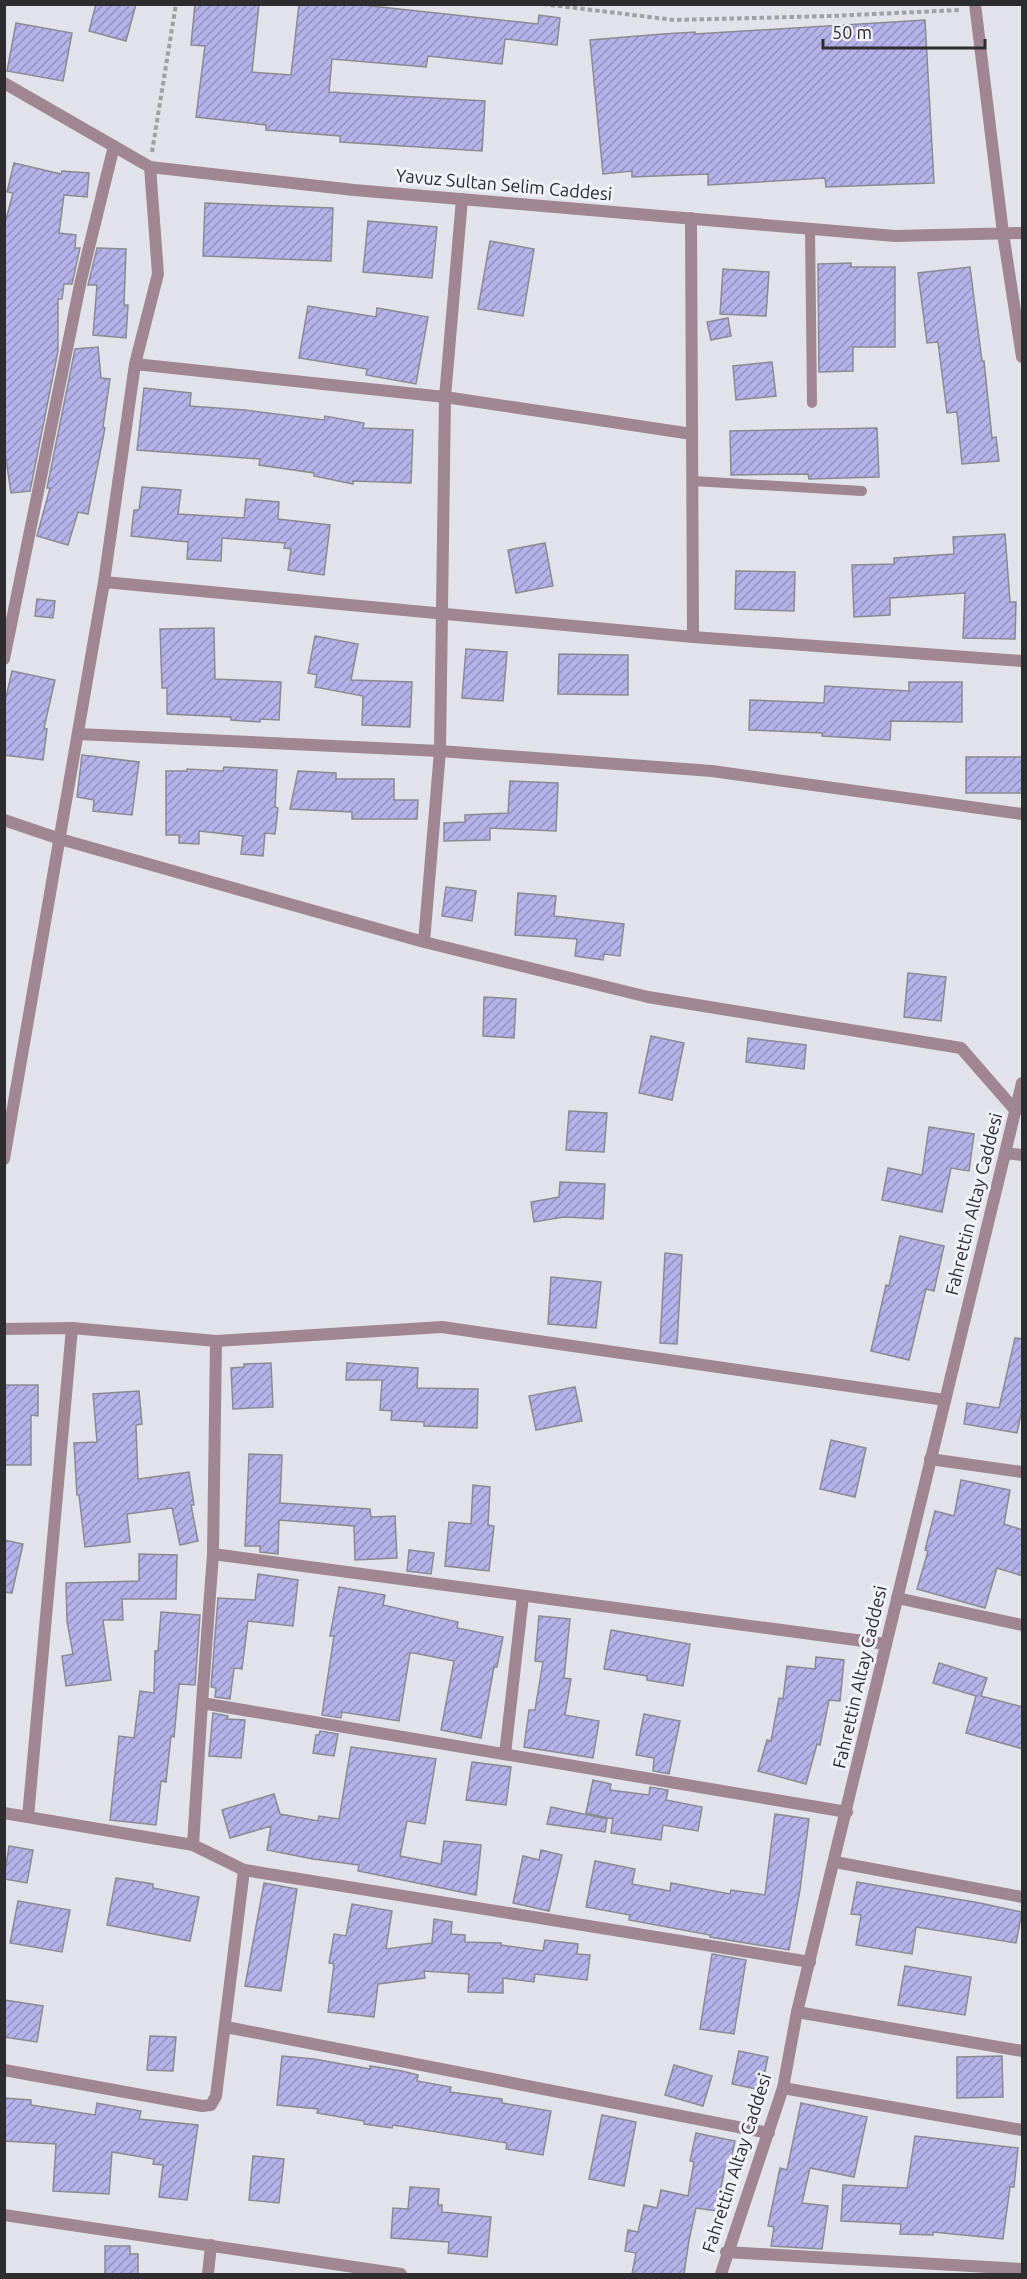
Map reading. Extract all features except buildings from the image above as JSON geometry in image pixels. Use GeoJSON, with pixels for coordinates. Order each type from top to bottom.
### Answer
{"type":"FeatureCollection","features":[{"type":"Feature","properties":{"kind":"street"},"geometry":{"type":"LineString","coordinates":[[975,7],[1003,233],[1023,357]]}},
{"type":"Feature","properties":{"kind":"street","name":"Yavuz Sultan Selim Caddesi"},"geometry":{"type":"LineString","coordinates":[[4,83],[150,166],[354,190],[895,236],[1023,233]]}},
{"type":"Feature","properties":{"kind":"street"},"geometry":{"type":"LineString","coordinates":[[4,659],[81,280],[114,146]]}},
{"type":"Feature","properties":{"kind":"street"},"geometry":{"type":"LineString","coordinates":[[4,1159],[8,1115],[60,840],[104,582],[135,364],[158,274],[150,166]]}},
{"type":"Feature","properties":{"kind":"street"},"geometry":{"type":"LineString","coordinates":[[424,942],[440,751],[444,614],[445,398],[462,199]]}},
{"type":"Feature","properties":{"kind":"street"},"geometry":{"type":"LineString","coordinates":[[691,218],[693,637]]}},
{"type":"Feature","properties":{"kind":"street"},"geometry":{"type":"LineString","coordinates":[[135,364],[445,398],[692,434]]}},
{"type":"Feature","properties":{"kind":"street"},"geometry":{"type":"LineString","coordinates":[[104,582],[693,637],[1023,661]]}},
{"type":"Feature","properties":{"kind":"street"},"geometry":{"type":"LineString","coordinates":[[78,734],[440,751],[712,771],[1023,814]]}},
{"type":"Feature","properties":{"kind":"street"},"geometry":{"type":"LineString","coordinates":[[4,820],[60,840],[424,942],[648,997],[961,1048],[1016,1111]]}},
{"type":"Feature","properties":{"kind":"street","name":"Fahrettin Altay Caddesi"},"geometry":{"type":"LineString","coordinates":[[721,2274],[726,2252],[783,2088],[797,2012],[1023,1083]]}},
{"type":"Feature","properties":{"kind":"street"},"geometry":{"type":"LineString","coordinates":[[1005,1153],[1023,1155]]}},
{"type":"Feature","properties":{"kind":"street"},"geometry":{"type":"LineString","coordinates":[[4,1329],[72,1328],[216,1341],[442,1327],[945,1400]]}},
{"type":"Feature","properties":{"kind":"street"},"geometry":{"type":"LineString","coordinates":[[28,1817],[72,1328]]}},
{"type":"Feature","properties":{"kind":"street"},"geometry":{"type":"LineString","coordinates":[[194,1845],[213,1554],[216,1341]]}},
{"type":"Feature","properties":{"kind":"street"},"geometry":{"type":"LineString","coordinates":[[930,1459],[1023,1472]]}},
{"type":"Feature","properties":{"kind":"street"},"geometry":{"type":"LineString","coordinates":[[213,1554],[886,1644]]}},
{"type":"Feature","properties":{"kind":"street"},"geometry":{"type":"LineString","coordinates":[[505,1754],[523,1596]]}},
{"type":"Feature","properties":{"kind":"street"},"geometry":{"type":"LineString","coordinates":[[897,1598],[1023,1625]]}},
{"type":"Feature","properties":{"kind":"street"},"geometry":{"type":"LineString","coordinates":[[202,1703],[847,1812]]}},
{"type":"Feature","properties":{"kind":"street"},"geometry":{"type":"LineString","coordinates":[[4,1813],[194,1845],[244,1870],[810,1962]]}},
{"type":"Feature","properties":{"kind":"street"},"geometry":{"type":"LineString","coordinates":[[835,1862],[1023,1897]]}},
{"type":"Feature","properties":{"kind":"street"},"geometry":{"type":"LineString","coordinates":[[4,2070],[202,2106],[211,2105],[216,2096],[226,2027],[244,1870]]}},
{"type":"Feature","properties":{"kind":"street"},"geometry":{"type":"LineString","coordinates":[[797,2012],[1023,2051]]}},
{"type":"Feature","properties":{"kind":"street"},"geometry":{"type":"LineString","coordinates":[[226,2027],[769,2133]]}},
{"type":"Feature","properties":{"kind":"street"},"geometry":{"type":"LineString","coordinates":[[783,2088],[1023,2130]]}},
{"type":"Feature","properties":{"kind":"street"},"geometry":{"type":"LineString","coordinates":[[4,2215],[401,2274]]}},
{"type":"Feature","properties":{"kind":"street"},"geometry":{"type":"LineString","coordinates":[[208,2274],[211,2245]]}},
{"type":"Feature","properties":{"kind":"street"},"geometry":{"type":"LineString","coordinates":[[726,2252],[1023,2269]]}},
{"type":"Feature","properties":{"kind":"lane"},"geometry":{"type":"LineString","coordinates":[[810,228],[812,403]]}},
{"type":"Feature","properties":{"kind":"lane"},"geometry":{"type":"LineString","coordinates":[[693,481],[862,491]]}},
{"type":"Feature","properties":{"kind":"path"},"geometry":{"type":"LineString","coordinates":[[150,166],[176,4]]}},
{"type":"Feature","properties":{"kind":"path"},"geometry":{"type":"LineString","coordinates":[[543,4],[674,20],[831,16],[975,7]]}}]}
